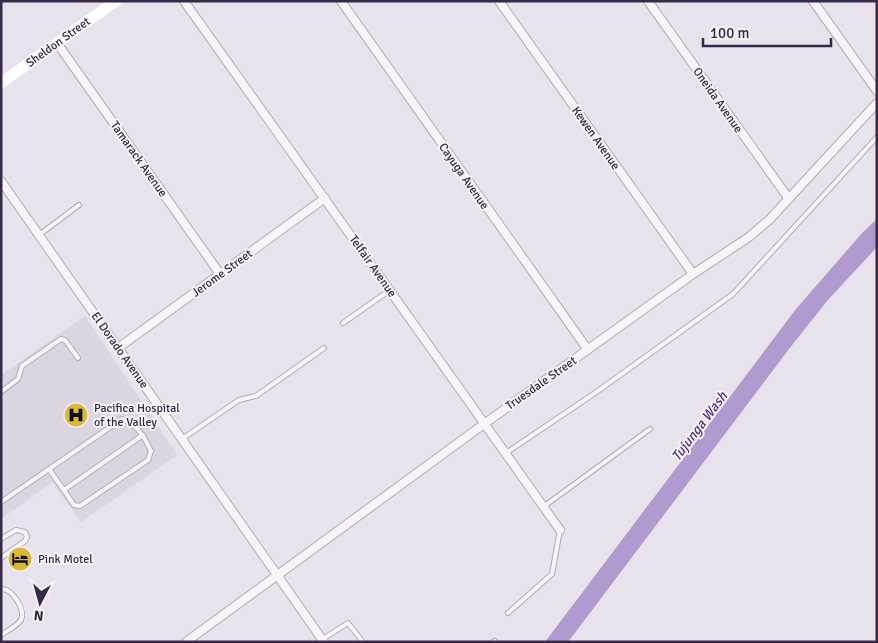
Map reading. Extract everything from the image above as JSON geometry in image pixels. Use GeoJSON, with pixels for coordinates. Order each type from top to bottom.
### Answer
{"type":"FeatureCollection","features":[{"type":"Feature","properties":{"kind":"main road","name":"Sheldon Street"},"geometry":{"type":"LineString","coordinates":[[1,83],[116,1]]}},
{"type":"Feature","properties":{"kind":"street","name":"Telfair Avenue"},"geometry":{"type":"LineString","coordinates":[[184,1],[560,530]]}},
{"type":"Feature","properties":{"kind":"street","name":"Cayuga Avenue"},"geometry":{"type":"LineString","coordinates":[[341,1],[588,350]]}},
{"type":"Feature","properties":{"kind":"street","name":"Kewen Avenue"},"geometry":{"type":"LineString","coordinates":[[499,1],[693,274]]}},
{"type":"Feature","properties":{"kind":"street","name":"Oneida Avenue"},"geometry":{"type":"LineString","coordinates":[[648,1],[789,199]]}},
{"type":"Feature","properties":{"kind":"street"},"geometry":{"type":"LineString","coordinates":[[813,1],[877,91]]}},
{"type":"Feature","properties":{"kind":"street","name":"Tamarack Avenue"},"geometry":{"type":"LineString","coordinates":[[57,43],[220,274]]}},
{"type":"Feature","properties":{"kind":"street","name":"Truesdale Street"},"geometry":{"type":"LineString","coordinates":[[186,642],[484,424],[693,274],[749,237],[770,219],[877,103]]}},
{"type":"Feature","properties":{"kind":"street","name":"El Dorado Avenue"},"geometry":{"type":"LineString","coordinates":[[1,181],[322,641]]}},
{"type":"Feature","properties":{"kind":"street","name":"Jerome Street"},"geometry":{"type":"LineString","coordinates":[[118,348],[325,198]]}},
{"type":"Feature","properties":{"kind":"lane"},"geometry":{"type":"LineString","coordinates":[[505,454],[595,393],[734,294],[877,137]]}},
{"type":"Feature","properties":{"kind":"lane"},"geometry":{"type":"LineString","coordinates":[[39,235],[79,205]]}},
{"type":"Feature","properties":{"kind":"lane"},"geometry":{"type":"LineString","coordinates":[[344,323],[390,290]]}},
{"type":"Feature","properties":{"kind":"lane"},"geometry":{"type":"LineString","coordinates":[[1,392],[18,379],[22,366],[61,339],[65,340],[78,358]]}},
{"type":"Feature","properties":{"kind":"lane"},"geometry":{"type":"LineString","coordinates":[[182,439],[239,400],[256,396],[324,348]]}},
{"type":"Feature","properties":{"kind":"lane"},"geometry":{"type":"LineString","coordinates":[[1,502],[49,469],[122,419],[128,421],[143,435],[151,451],[148,460],[80,506],[74,505],[49,469]]}},
{"type":"Feature","properties":{"kind":"lane"},"geometry":{"type":"LineString","coordinates":[[544,507],[650,429]]}},
{"type":"Feature","properties":{"kind":"lane"},"geometry":{"type":"LineString","coordinates":[[64,490],[143,435]]}},
{"type":"Feature","properties":{"kind":"lane"},"geometry":{"type":"LineString","coordinates":[[1,539],[16,530],[25,532],[27,537],[25,541],[1,558]]}},
{"type":"Feature","properties":{"kind":"lane"},"geometry":{"type":"LineString","coordinates":[[508,613],[552,574],[560,530]]}},
{"type":"Feature","properties":{"kind":"lane"},"geometry":{"type":"LineString","coordinates":[[1,589],[11,592],[22,610],[22,617],[19,623],[1,635]]}},
{"type":"Feature","properties":{"kind":"lane"},"geometry":{"type":"LineString","coordinates":[[322,641],[348,623],[363,642]]}},
{"type":"Feature","properties":{"kind":"shaded area"},"geometry":{"type":"Polygon","coordinates":[[[877,219],[877,247],[827,301],[789,349],[568,642],[545,642],[796,309],[863,232],[877,219]]]}},
{"type":"Feature","properties":{"kind":"shaded area","name":"Pacifica Hospital of the Valley"},"geometry":{"type":"Polygon","coordinates":[[[85,316],[177,455],[81,522],[52,482],[1,519],[1,375],[85,316]]]}},
{"type":"Feature","properties":{"kind":"place","name":"Pacifica Hospital of the Valley"},"geometry":{"type":"Point","coordinates":[76,415]}},
{"type":"Feature","properties":{"kind":"place","name":"Pink Motel"},"geometry":{"type":"Point","coordinates":[20,559]}},
{"type":"Feature","properties":{"kind":"water label","name":"Tujunga Wash"},"geometry":{"type":"Point","coordinates":[699,426]}}]}
